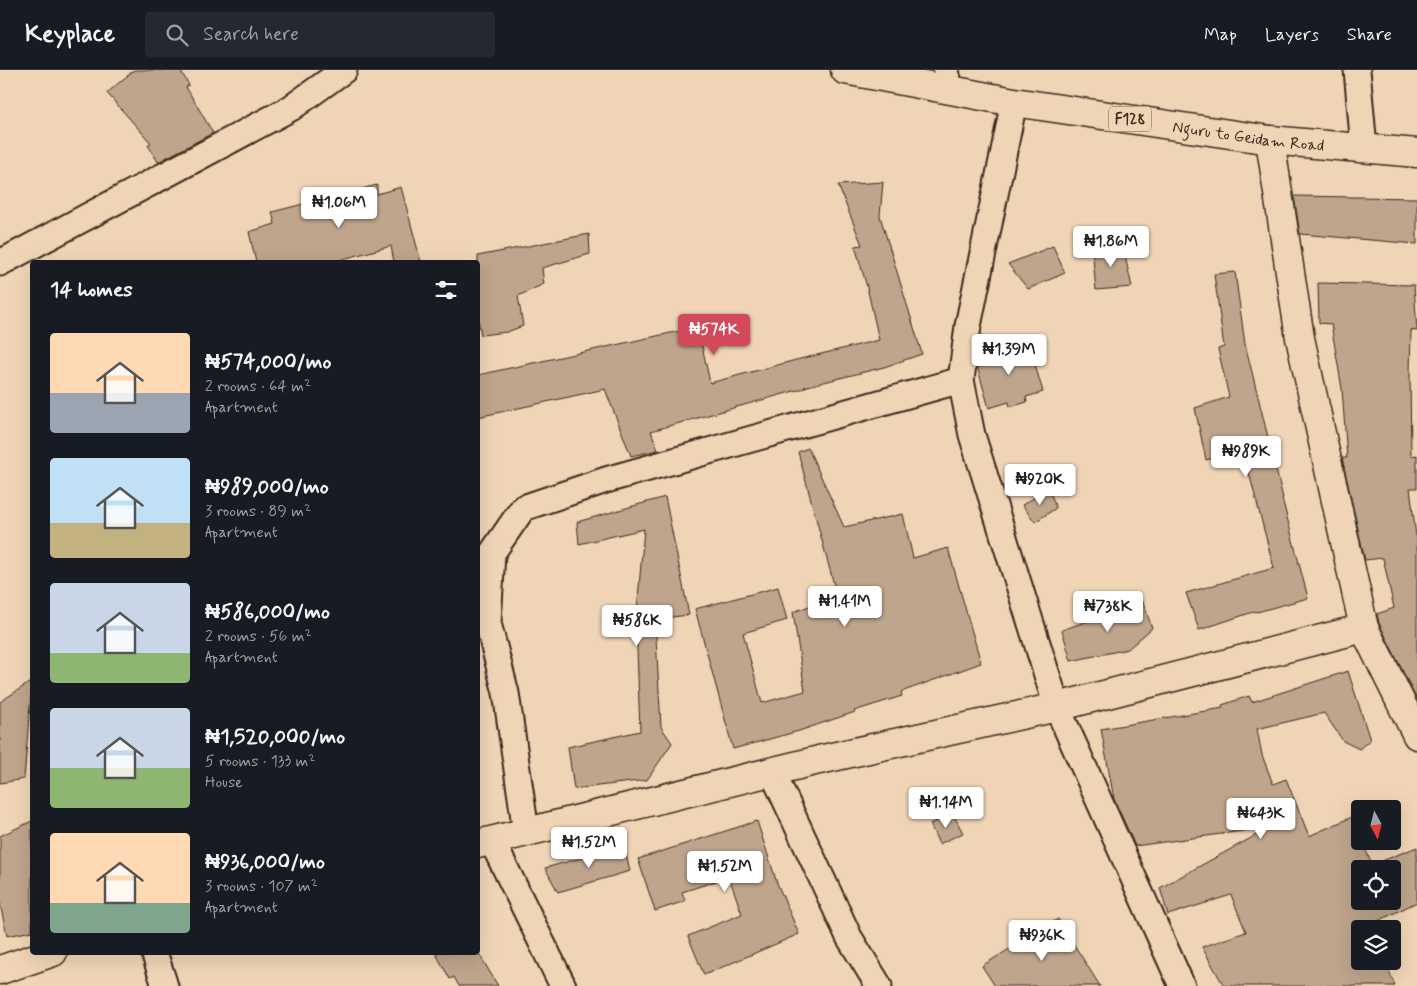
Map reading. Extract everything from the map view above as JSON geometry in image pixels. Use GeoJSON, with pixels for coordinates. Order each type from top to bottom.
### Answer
{"type":"FeatureCollection","features":[{"type":"Feature","properties":{"kind":"street"},"geometry":{"type":"LineString","coordinates":[[0,263],[291,108],[344,70]]}},
{"type":"Feature","properties":{"kind":"street","name":"Nguru to Geidam Road"},"geometry":{"type":"LineString","coordinates":[[845,70],[948,80],[1014,102],[1270,140],[1417,153]]}},
{"type":"Feature","properties":{"kind":"street"},"geometry":{"type":"LineString","coordinates":[[1357,70],[1364,148]]}},
{"type":"Feature","properties":{"kind":"street"},"geometry":{"type":"LineString","coordinates":[[1014,102],[968,326],[961,380],[972,435],[1057,707],[1182,986]]}},
{"type":"Feature","properties":{"kind":"street"},"geometry":{"type":"LineString","coordinates":[[1270,140],[1300,338],[1364,628],[1417,735]]}},
{"type":"Feature","properties":{"kind":"street"},"geometry":{"type":"LineString","coordinates":[[526,832],[506,694],[488,623],[492,553],[524,508],[606,480],[961,380]]}},
{"type":"Feature","properties":{"kind":"street"},"geometry":{"type":"LineString","coordinates":[[563,986],[484,842],[819,760],[1057,707],[1364,628]]}},
{"type":"Feature","properties":{"kind":"street"},"geometry":{"type":"LineString","coordinates":[[772,772],[850,938],[879,986]]}},
{"type":"Feature","properties":{"kind":"street"},"geometry":{"type":"LineString","coordinates":[[2,964],[40,955]]}},
{"type":"Feature","properties":{"kind":"street"},"geometry":{"type":"LineString","coordinates":[[155,955],[165,986]]}},
{"type":"Feature","properties":{"kind":"building"},"geometry":{"type":"Polygon","coordinates":[[[134,70],[180,70],[189,85],[186,87],[213,133],[158,162],[148,145],[151,143],[107,93],[134,70]]]}},
{"type":"Feature","properties":{"kind":"building"},"geometry":{"type":"Polygon","coordinates":[[[883,182],[880,216],[922,354],[884,367],[804,387],[651,431],[658,450],[631,456],[605,389],[480,417],[480,375],[698,327],[710,383],[879,340],[855,246],[862,245],[838,185],[883,182]]]}},
{"type":"Feature","properties":{"kind":"building"},"geometry":{"type":"Polygon","coordinates":[[[377,185],[377,194],[401,187],[420,260],[394,260],[391,246],[339,260],[256,260],[249,232],[275,224],[272,212],[377,185]]]}},
{"type":"Feature","properties":{"kind":"building"},"geometry":{"type":"Polygon","coordinates":[[[1294,196],[1417,198],[1417,244],[1300,234],[1294,196]]]}},
{"type":"Feature","properties":{"kind":"building"},"geometry":{"type":"Polygon","coordinates":[[[589,234],[590,254],[542,268],[544,284],[518,296],[523,326],[507,332],[481,335],[480,260],[478,260],[478,256],[589,234]]]}},
{"type":"Feature","properties":{"kind":"building"},"geometry":{"type":"Polygon","coordinates":[[[1053,246],[1065,273],[1028,289],[1008,264],[1053,246]]]}},
{"type":"Feature","properties":{"kind":"building"},"geometry":{"type":"Polygon","coordinates":[[[1092,247],[1123,247],[1132,287],[1096,290],[1092,247]]]}},
{"type":"Feature","properties":{"kind":"building"},"geometry":{"type":"Polygon","coordinates":[[[1235,272],[1245,344],[1308,598],[1256,611],[1199,630],[1186,593],[1274,568],[1243,450],[1206,460],[1195,408],[1229,397],[1218,349],[1224,347],[1214,274],[1235,272]]]}},
{"type":"Feature","properties":{"kind":"building"},"geometry":{"type":"Polygon","coordinates":[[[1318,283],[1414,285],[1417,331],[1411,330],[1411,456],[1417,455],[1417,488],[1410,488],[1417,535],[1417,700],[1379,623],[1377,614],[1394,608],[1383,558],[1365,560],[1342,458],[1347,458],[1342,389],[1331,324],[1319,323],[1318,283]]]}},
{"type":"Feature","properties":{"kind":"building"},"geometry":{"type":"Polygon","coordinates":[[[1009,337],[1015,356],[1031,351],[1043,392],[1026,397],[1027,402],[1010,407],[1009,402],[989,408],[977,366],[996,360],[990,343],[1009,337]]]}},
{"type":"Feature","properties":{"kind":"building"},"geometry":{"type":"Polygon","coordinates":[[[808,448],[844,527],[903,514],[913,558],[948,548],[981,663],[901,692],[902,696],[799,731],[733,749],[695,609],[778,587],[787,620],[743,633],[762,703],[805,691],[793,612],[837,596],[798,452],[808,448]]]}},
{"type":"Feature","properties":{"kind":"building"},"geometry":{"type":"Polygon","coordinates":[[[1049,489],[1056,508],[1035,522],[1022,505],[1049,489]]]}},
{"type":"Feature","properties":{"kind":"building"},"geometry":{"type":"Polygon","coordinates":[[[665,497],[689,615],[655,619],[661,727],[672,743],[647,780],[574,789],[568,747],[640,731],[636,622],[644,529],[579,544],[577,522],[665,497]]]}},
{"type":"Feature","properties":{"kind":"building"},"geometry":{"type":"Polygon","coordinates":[[[1143,602],[1152,628],[1128,649],[1071,661],[1062,630],[1143,602]]]}},
{"type":"Feature","properties":{"kind":"building"},"geometry":{"type":"Polygon","coordinates":[[[1348,671],[1370,740],[1359,749],[1343,741],[1324,713],[1257,729],[1262,755],[1273,784],[1286,779],[1309,836],[1351,817],[1351,850],[1366,850],[1370,860],[1351,860],[1351,910],[1401,910],[1380,920],[1351,920],[1351,970],[1389,970],[1395,986],[1224,986],[1202,947],[1246,932],[1231,895],[1168,915],[1160,888],[1271,827],[1135,846],[1114,799],[1101,729],[1223,708],[1222,705],[1249,696],[1252,702],[1348,671]]]}},
{"type":"Feature","properties":{"kind":"building"},"geometry":{"type":"Polygon","coordinates":[[[30,682],[24,779],[0,783],[0,702],[30,682]]]}},
{"type":"Feature","properties":{"kind":"building"},"geometry":{"type":"Polygon","coordinates":[[[953,814],[963,833],[939,844],[930,824],[953,814]]]}},
{"type":"Feature","properties":{"kind":"building"},"geometry":{"type":"Polygon","coordinates":[[[757,821],[777,883],[799,934],[704,975],[688,936],[742,914],[729,877],[682,892],[685,901],[655,911],[638,859],[757,821]]]}},
{"type":"Feature","properties":{"kind":"building"},"geometry":{"type":"Polygon","coordinates":[[[30,822],[30,931],[7,936],[0,904],[0,836],[30,822]]]}},
{"type":"Feature","properties":{"kind":"building"},"geometry":{"type":"Polygon","coordinates":[[[624,846],[630,871],[558,892],[545,868],[624,846]]]}},
{"type":"Feature","properties":{"kind":"building"},"geometry":{"type":"Polygon","coordinates":[[[1417,847],[1417,902],[1401,910],[1401,860],[1384,860],[1417,847]]]}},
{"type":"Feature","properties":{"kind":"building"},"geometry":{"type":"Polygon","coordinates":[[[1058,919],[1100,986],[995,986],[982,966],[1058,919]]]}},
{"type":"Feature","properties":{"kind":"building"},"geometry":{"type":"Polygon","coordinates":[[[437,955],[480,955],[498,986],[459,986],[454,977],[450,979],[437,955]]]}}]}
